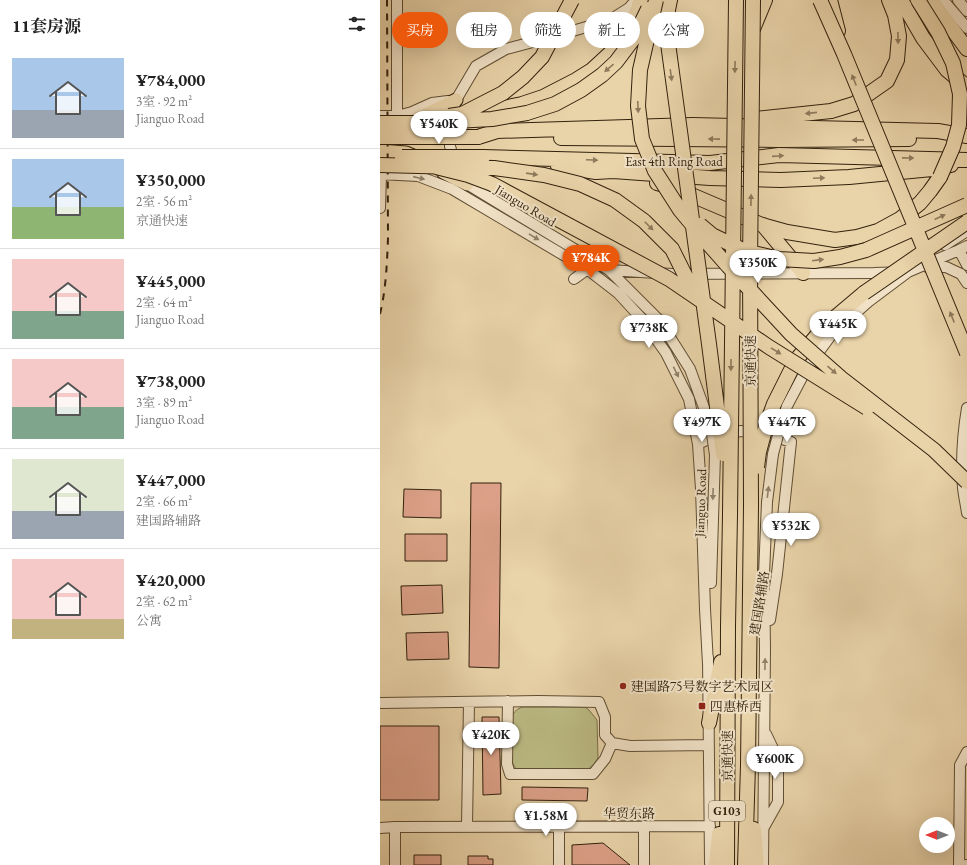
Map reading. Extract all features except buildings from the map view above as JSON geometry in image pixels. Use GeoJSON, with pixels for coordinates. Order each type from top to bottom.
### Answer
{"type":"FeatureCollection","features":[{"type":"Feature","properties":{"kind":"highway"},"geometry":{"type":"LineString","coordinates":[[462,114],[503,92],[524,76],[542,57],[572,0]]}},
{"type":"Feature","properties":{"kind":"highway"},"geometry":{"type":"LineString","coordinates":[[407,121],[485,112],[522,104],[543,97],[562,88],[592,70],[617,47],[633,22],[640,0]]}},
{"type":"Feature","properties":{"kind":"highway"},"geometry":{"type":"LineString","coordinates":[[380,123],[492,119],[527,113],[555,104],[581,90],[602,75],[616,62],[634,38],[652,0]]}},
{"type":"Feature","properties":{"kind":"highway"},"geometry":{"type":"LineString","coordinates":[[656,0],[640,70],[638,106],[642,139],[654,171],[680,210],[728,266],[791,334],[841,378],[934,450],[967,482]]}},
{"type":"Feature","properties":{"kind":"highway"},"geometry":{"type":"LineString","coordinates":[[670,0],[667,36],[720,427],[730,514]]}},
{"type":"Feature","properties":{"kind":"highway","name":"京通快速"},"geometry":{"type":"LineString","coordinates":[[727,865],[728,608],[736,0]]}},
{"type":"Feature","properties":{"kind":"highway","name":"京通快速"},"geometry":{"type":"LineString","coordinates":[[745,865],[748,765],[751,505],[750,263],[753,0]]}},
{"type":"Feature","properties":{"kind":"highway"},"geometry":{"type":"LineString","coordinates":[[752,29],[765,0]]}},
{"type":"Feature","properties":{"kind":"highway"},"geometry":{"type":"LineString","coordinates":[[820,0],[844,54],[967,353]]}},
{"type":"Feature","properties":{"kind":"highway"},"geometry":{"type":"LineString","coordinates":[[830,0],[844,54]]}},
{"type":"Feature","properties":{"kind":"highway"},"geometry":{"type":"LineString","coordinates":[[693,125],[830,111],[854,104],[888,81],[897,60],[899,36],[895,15],[889,0]]}},
{"type":"Feature","properties":{"kind":"highway"},"geometry":{"type":"LineString","coordinates":[[901,0],[923,38],[947,70],[967,87]]}},
{"type":"Feature","properties":{"kind":"highway"},"geometry":{"type":"LineString","coordinates":[[613,171],[675,188],[762,225],[787,232],[835,240],[878,231],[900,219],[920,203],[940,177],[953,148],[959,125],[960,94],[953,63],[938,32],[918,0]]}},
{"type":"Feature","properties":{"kind":"highway"},"geometry":{"type":"LineString","coordinates":[[931,0],[967,49]]}},
{"type":"Feature","properties":{"kind":"highway"},"geometry":{"type":"LineString","coordinates":[[478,137],[497,131],[693,125],[938,131],[967,136]]}},
{"type":"Feature","properties":{"kind":"highway","name":"East 4th Ring Road"},"geometry":{"type":"LineString","coordinates":[[380,137],[771,140],[967,139]]}},
{"type":"Feature","properties":{"kind":"highway","name":"East 4th Ring Road"},"geometry":{"type":"LineString","coordinates":[[380,157],[509,157],[710,164],[779,155],[967,160]]}},
{"type":"Feature","properties":{"kind":"highway"},"geometry":{"type":"LineString","coordinates":[[509,157],[596,172],[613,171],[710,178],[782,180],[849,177],[932,169],[967,160]]}},
{"type":"Feature","properties":{"kind":"highway"},"geometry":{"type":"LineString","coordinates":[[436,167],[468,175],[492,184],[670,279],[769,347],[934,450]]}},
{"type":"Feature","properties":{"kind":"highway"},"geometry":{"type":"LineString","coordinates":[[380,171],[436,167],[494,168],[544,175],[580,184],[615,200],[644,221],[672,248],[696,294],[709,344]]}},
{"type":"Feature","properties":{"kind":"highway"},"geometry":{"type":"LineString","coordinates":[[680,210],[712,235],[745,251],[779,260],[814,261],[840,257],[866,250],[967,205]]}},
{"type":"Feature","properties":{"kind":"highway"},"geometry":{"type":"LineString","coordinates":[[751,505],[759,452],[773,427],[774,404],[796,360],[826,325],[864,293],[967,222]]}},
{"type":"Feature","properties":{"kind":"highway"},"geometry":{"type":"LineString","coordinates":[[762,225],[803,273]]}},
{"type":"Feature","properties":{"kind":"highway"},"geometry":{"type":"LineString","coordinates":[[709,723],[728,626]]}},
{"type":"Feature","properties":{"kind":"highway"},"geometry":{"type":"LineString","coordinates":[[716,865],[727,756]]}},
{"type":"Feature","properties":{"kind":"highway"},"geometry":{"type":"LineString","coordinates":[[748,765],[757,865]]}},
{"type":"Feature","properties":{"kind":"main road"},"geometry":{"type":"LineString","coordinates":[[380,127],[407,121],[456,100]]}},
{"type":"Feature","properties":{"kind":"main road"},"geometry":{"type":"LineString","coordinates":[[406,153],[411,144],[411,134],[407,121]]}},
{"type":"Feature","properties":{"kind":"main road"},"geometry":{"type":"LineString","coordinates":[[380,151],[406,153],[467,184]]}},
{"type":"Feature","properties":{"kind":"street"},"geometry":{"type":"LineString","coordinates":[[380,116],[407,121],[397,0]]}},
{"type":"Feature","properties":{"kind":"street","name":"Jianguo Road"},"geometry":{"type":"LineString","coordinates":[[636,0],[629,8],[610,20],[506,49],[476,66],[456,100],[451,120],[450,146],[454,163],[467,184],[608,270],[659,320],[690,369],[710,427],[714,455],[708,664],[710,865]]}},
{"type":"Feature","properties":{"kind":"street"},"geometry":{"type":"LineString","coordinates":[[943,0],[967,28]]}},
{"type":"Feature","properties":{"kind":"street"},"geometry":{"type":"LineString","coordinates":[[958,0],[967,11]]}},
{"type":"Feature","properties":{"kind":"street"},"geometry":{"type":"LineString","coordinates":[[380,208],[380,171],[418,176],[452,189],[587,269],[618,293],[642,319],[666,353],[689,399],[698,444],[708,664]]}},
{"type":"Feature","properties":{"kind":"street"},"geometry":{"type":"LineString","coordinates":[[763,865],[765,649],[764,575],[767,502],[773,454],[773,427],[787,406],[807,368],[832,334],[868,302],[940,248],[967,231]]}},
{"type":"Feature","properties":{"kind":"street"},"geometry":{"type":"LineString","coordinates":[[908,272],[963,248],[967,265]]}},
{"type":"Feature","properties":{"kind":"street"},"geometry":{"type":"LineString","coordinates":[[574,279],[597,263]]}},
{"type":"Feature","properties":{"kind":"street"},"geometry":{"type":"LineString","coordinates":[[608,270],[672,274],[874,273],[908,272],[927,267],[946,267],[961,274],[967,283]]}},
{"type":"Feature","properties":{"kind":"street"},"geometry":{"type":"LineString","coordinates":[[967,408],[962,456],[963,488],[967,513]]}},
{"type":"Feature","properties":{"kind":"street","name":"建国路辅路"},"geometry":{"type":"LineString","coordinates":[[698,444],[717,434],[741,431],[769,434],[791,442],[777,574],[765,649]]}},
{"type":"Feature","properties":{"kind":"street"},"geometry":{"type":"LineString","coordinates":[[467,826],[469,702]]}},
{"type":"Feature","properties":{"kind":"street"},"geometry":{"type":"LineString","coordinates":[[508,702],[507,764],[510,774],[593,774],[605,760],[612,743]]}},
{"type":"Feature","properties":{"kind":"street"},"geometry":{"type":"LineString","coordinates":[[380,703],[599,702],[606,717],[604,735],[612,743],[630,746],[709,745]]}},
{"type":"Feature","properties":{"kind":"street"},"geometry":{"type":"LineString","coordinates":[[763,829],[778,802],[778,759],[764,731]]}},
{"type":"Feature","properties":{"kind":"street"},"geometry":{"type":"LineString","coordinates":[[959,865],[960,765],[967,752]]}},
{"type":"Feature","properties":{"kind":"street","name":"华贸东路"},"geometry":{"type":"LineString","coordinates":[[380,828],[467,826],[710,826]]}},
{"type":"Feature","properties":{"kind":"street"},"geometry":{"type":"LineString","coordinates":[[559,826],[559,865]]}},
{"type":"Feature","properties":{"kind":"street"},"geometry":{"type":"LineString","coordinates":[[644,826],[644,865]]}},
{"type":"Feature","properties":{"kind":"street"},"geometry":{"type":"LineString","coordinates":[[395,827],[395,865]]}},
{"type":"Feature","properties":{"kind":"shaded area"},"geometry":{"type":"Polygon","coordinates":[[[523,707],[585,707],[589,710],[597,720],[598,758],[594,764],[585,772],[517,770],[512,761],[512,717],[516,710],[523,707]]]}},
{"type":"Feature","properties":{"kind":"railway"},"geometry":{"type":"LineString","coordinates":[[380,314],[385,286],[388,238],[387,0]]}},
{"type":"Feature","properties":{"kind":"place","name":"建国路75号数字艺术园区"},"geometry":{"type":"Point","coordinates":[623,686]}},
{"type":"Feature","properties":{"kind":"place","name":"四惠桥西"},"geometry":{"type":"Point","coordinates":[702,706]}}]}
